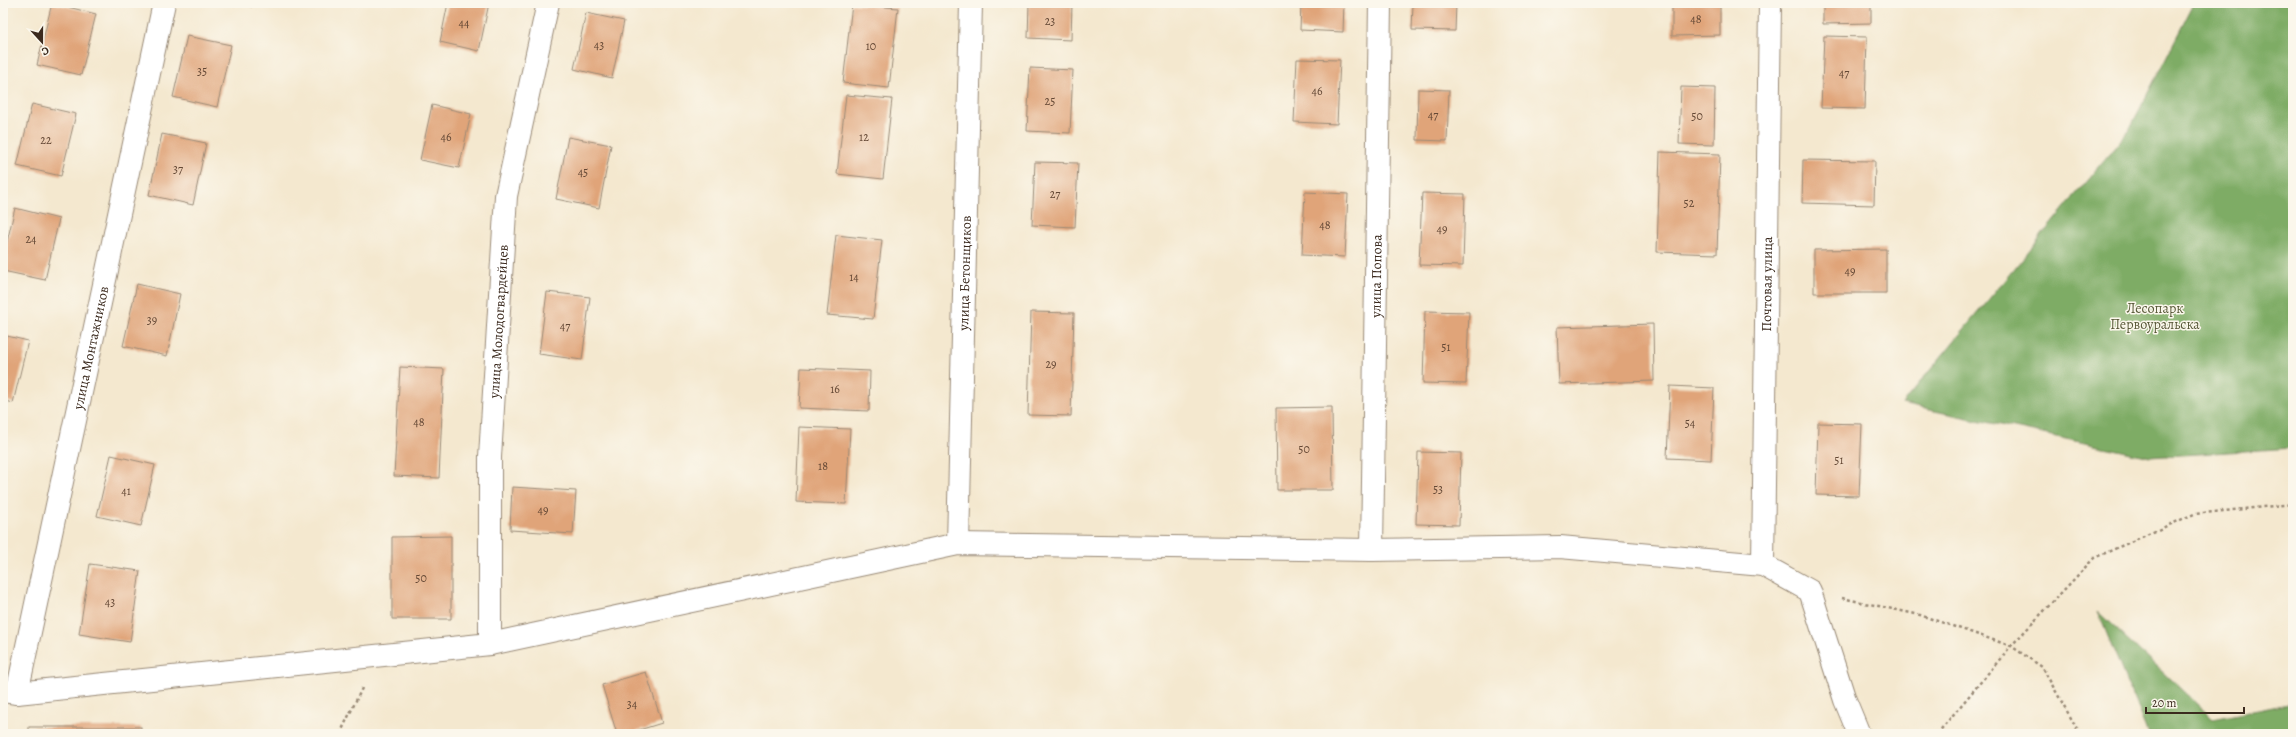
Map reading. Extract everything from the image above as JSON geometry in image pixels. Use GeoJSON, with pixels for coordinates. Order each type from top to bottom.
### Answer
{"type":"FeatureCollection","features":[{"type":"Feature","properties":{"kind":"street","name":"улица Монтажников"},"geometry":{"type":"LineString","coordinates":[[10,692],[164,3]]}},
{"type":"Feature","properties":{"kind":"street","name":"улица Молодогвардейцев"},"geometry":{"type":"LineString","coordinates":[[490,644],[490,457],[506,196],[548,3]]}},
{"type":"Feature","properties":{"kind":"street","name":"улица Бетонщиков"},"geometry":{"type":"LineString","coordinates":[[958,544],[971,3]]}},
{"type":"Feature","properties":{"kind":"street","name":"улица Попова"},"geometry":{"type":"LineString","coordinates":[[1372,550],[1380,3]]}},
{"type":"Feature","properties":{"kind":"street","name":"Почтовая улица"},"geometry":{"type":"LineString","coordinates":[[1763,565],[1770,3]]}},
{"type":"Feature","properties":{"kind":"street"},"geometry":{"type":"LineString","coordinates":[[10,692],[490,644],[958,544],[1372,550],[1560,547],[1763,565],[1810,591],[1845,700],[1859,734]]}},
{"type":"Feature","properties":{"kind":"path"},"geometry":{"type":"LineString","coordinates":[[1937,734],[2011,646],[2094,558],[2194,514],[2293,504]]}},
{"type":"Feature","properties":{"kind":"path"},"geometry":{"type":"LineString","coordinates":[[1810,591],[1920,615],[2011,646],[2042,667],[2080,734]]}},
{"type":"Feature","properties":{"kind":"path"},"geometry":{"type":"LineString","coordinates":[[340,734],[350,716],[377,656]]}},
{"type":"Feature","properties":{"kind":"green space","name":"Лесопарк Первоуральска"},"geometry":{"type":"Polygon","coordinates":[[[2194,3],[2293,3],[2293,448],[2150,457],[1902,404],[2129,130],[2194,3]]]}},
{"type":"Feature","properties":{"kind":"green space"},"geometry":{"type":"Polygon","coordinates":[[[2098,612],[2213,719],[2293,703],[2293,734],[2148,734],[2098,612]]]}},
{"type":"Feature","properties":{"kind":"building"},"geometry":{"type":"Polygon","coordinates":[[[52,3],[96,14],[81,75],[37,65],[52,3]]]}},
{"type":"Feature","properties":{"kind":"building"},"geometry":{"type":"Polygon","coordinates":[[[238,3],[253,3],[252,7],[238,3]]]}},
{"type":"Feature","properties":{"kind":"building"},"geometry":{"type":"Polygon","coordinates":[[[448,3],[489,3],[479,51],[440,42],[448,3]]]}},
{"type":"Feature","properties":{"kind":"building"},"geometry":{"type":"Polygon","coordinates":[[[1029,3],[1072,3],[1071,40],[1028,38],[1029,3]]]}},
{"type":"Feature","properties":{"kind":"building"},"geometry":{"type":"Polygon","coordinates":[[[1301,3],[1344,3],[1343,32],[1300,30],[1301,3]]]}},
{"type":"Feature","properties":{"kind":"building"},"geometry":{"type":"Polygon","coordinates":[[[1413,3],[1456,3],[1455,31],[1412,30],[1413,3]]]}},
{"type":"Feature","properties":{"kind":"building"},"geometry":{"type":"Polygon","coordinates":[[[1672,3],[1720,3],[1720,35],[1672,36],[1672,3]]]}},
{"type":"Feature","properties":{"kind":"building"},"geometry":{"type":"Polygon","coordinates":[[[1823,3],[1871,3],[1871,23],[1823,24],[1823,3]]]}},
{"type":"Feature","properties":{"kind":"building"},"geometry":{"type":"Polygon","coordinates":[[[852,4],[898,8],[889,88],[843,83],[852,4]]]}},
{"type":"Feature","properties":{"kind":"building"},"geometry":{"type":"Polygon","coordinates":[[[586,13],[624,21],[612,78],[574,69],[586,13]]]}},
{"type":"Feature","properties":{"kind":"building"},"geometry":{"type":"Polygon","coordinates":[[[187,36],[231,45],[217,107],[173,97],[187,36]]]}},
{"type":"Feature","properties":{"kind":"building"},"geometry":{"type":"Polygon","coordinates":[[[1824,36],[1867,37],[1865,109],[1821,108],[1824,36]]]}},
{"type":"Feature","properties":{"kind":"building"},"geometry":{"type":"Polygon","coordinates":[[[1297,59],[1340,60],[1337,124],[1294,122],[1297,59]]]}},
{"type":"Feature","properties":{"kind":"building"},"geometry":{"type":"Polygon","coordinates":[[[1030,68],[1073,70],[1070,133],[1027,131],[1030,68]]]}},
{"type":"Feature","properties":{"kind":"building"},"geometry":{"type":"Polygon","coordinates":[[[1681,87],[1715,88],[1714,145],[1679,144],[1681,87]]]}},
{"type":"Feature","properties":{"kind":"building"},"geometry":{"type":"Polygon","coordinates":[[[1418,89],[1449,90],[1447,141],[1417,140],[1418,89]]]}},
{"type":"Feature","properties":{"kind":"building"},"geometry":{"type":"Polygon","coordinates":[[[846,95],[892,99],[883,179],[837,174],[846,95]]]}},
{"type":"Feature","properties":{"kind":"building"},"geometry":{"type":"Polygon","coordinates":[[[32,104],[76,114],[61,176],[17,166],[32,104]]]}},
{"type":"Feature","properties":{"kind":"building"},"geometry":{"type":"Polygon","coordinates":[[[432,105],[471,114],[459,168],[420,160],[432,105]]]}},
{"type":"Feature","properties":{"kind":"building"},"geometry":{"type":"Polygon","coordinates":[[[162,134],[206,143],[193,205],[149,195],[162,134]]]}},
{"type":"Feature","properties":{"kind":"building"},"geometry":{"type":"Polygon","coordinates":[[[568,137],[611,145],[599,208],[556,199],[568,137]]]}},
{"type":"Feature","properties":{"kind":"building"},"geometry":{"type":"Polygon","coordinates":[[[1660,152],[1720,154],[1717,254],[1657,252],[1660,152]]]}},
{"type":"Feature","properties":{"kind":"building"},"geometry":{"type":"Polygon","coordinates":[[[1803,160],[1875,161],[1874,205],[1802,203],[1803,160]]]}},
{"type":"Feature","properties":{"kind":"building"},"geometry":{"type":"Polygon","coordinates":[[[1035,162],[1078,163],[1075,227],[1032,225],[1035,162]]]}},
{"type":"Feature","properties":{"kind":"building"},"geometry":{"type":"Polygon","coordinates":[[[1305,192],[1348,194],[1345,257],[1302,255],[1305,192]]]}},
{"type":"Feature","properties":{"kind":"building"},"geometry":{"type":"Polygon","coordinates":[[[1422,193],[1465,194],[1463,266],[1419,265],[1422,193]]]}},
{"type":"Feature","properties":{"kind":"building"},"geometry":{"type":"Polygon","coordinates":[[[15,208],[59,219],[45,280],[3,271],[3,259],[15,208]]]}},
{"type":"Feature","properties":{"kind":"building"},"geometry":{"type":"Polygon","coordinates":[[[836,235],[882,240],[873,319],[827,315],[836,235]]]}},
{"type":"Feature","properties":{"kind":"building"},"geometry":{"type":"Polygon","coordinates":[[[1886,249],[1886,293],[1814,293],[1814,250],[1886,249]]]}},
{"type":"Feature","properties":{"kind":"building"},"geometry":{"type":"Polygon","coordinates":[[[137,284],[180,294],[167,356],[123,346],[137,284]]]}},
{"type":"Feature","properties":{"kind":"building"},"geometry":{"type":"Polygon","coordinates":[[[547,292],[590,297],[582,360],[539,354],[547,292]]]}},
{"type":"Feature","properties":{"kind":"building"},"geometry":{"type":"Polygon","coordinates":[[[1425,311],[1469,312],[1466,384],[1423,383],[1425,311]]]}},
{"type":"Feature","properties":{"kind":"building"},"geometry":{"type":"Polygon","coordinates":[[[1031,312],[1074,313],[1071,416],[1028,415],[1031,312]]]}},
{"type":"Feature","properties":{"kind":"building"},"geometry":{"type":"Polygon","coordinates":[[[1653,324],[1654,381],[1559,384],[1557,327],[1653,324]]]}},
{"type":"Feature","properties":{"kind":"building"},"geometry":{"type":"Polygon","coordinates":[[[3,335],[28,341],[13,403],[3,400],[3,335]]]}},
{"type":"Feature","properties":{"kind":"building"},"geometry":{"type":"Polygon","coordinates":[[[400,367],[444,369],[439,478],[394,476],[400,367]]]}},
{"type":"Feature","properties":{"kind":"building"},"geometry":{"type":"Polygon","coordinates":[[[801,368],[870,371],[869,411],[799,408],[801,368]]]}},
{"type":"Feature","properties":{"kind":"building"},"geometry":{"type":"Polygon","coordinates":[[[1670,386],[1714,388],[1711,460],[1667,458],[1670,386]]]}},
{"type":"Feature","properties":{"kind":"building"},"geometry":{"type":"Polygon","coordinates":[[[1332,407],[1333,490],[1277,490],[1276,408],[1332,407]]]}},
{"type":"Feature","properties":{"kind":"building"},"geometry":{"type":"Polygon","coordinates":[[[1818,423],[1862,424],[1859,496],[1816,495],[1818,423]]]}},
{"type":"Feature","properties":{"kind":"building"},"geometry":{"type":"Polygon","coordinates":[[[799,427],[850,429],[846,504],[796,502],[799,427]]]}},
{"type":"Feature","properties":{"kind":"building"},"geometry":{"type":"Polygon","coordinates":[[[1418,452],[1461,453],[1459,525],[1416,524],[1418,452]]]}},
{"type":"Feature","properties":{"kind":"building"},"geometry":{"type":"Polygon","coordinates":[[[111,455],[155,465],[141,526],[97,516],[111,455]]]}},
{"type":"Feature","properties":{"kind":"building"},"geometry":{"type":"Polygon","coordinates":[[[512,487],[576,491],[573,534],[510,530],[512,487]]]}},
{"type":"Feature","properties":{"kind":"building"},"geometry":{"type":"Polygon","coordinates":[[[451,536],[451,619],[392,619],[392,537],[451,536]]]}},
{"type":"Feature","properties":{"kind":"building"},"geometry":{"type":"Polygon","coordinates":[[[90,564],[140,571],[130,642],[79,634],[90,564]]]}},
{"type":"Feature","properties":{"kind":"building"},"geometry":{"type":"Polygon","coordinates":[[[646,672],[662,723],[626,734],[617,734],[602,685],[646,672]]]}},
{"type":"Feature","properties":{"kind":"building"},"geometry":{"type":"Polygon","coordinates":[[[29,727],[141,727],[141,734],[29,734],[29,727]]]}}]}
